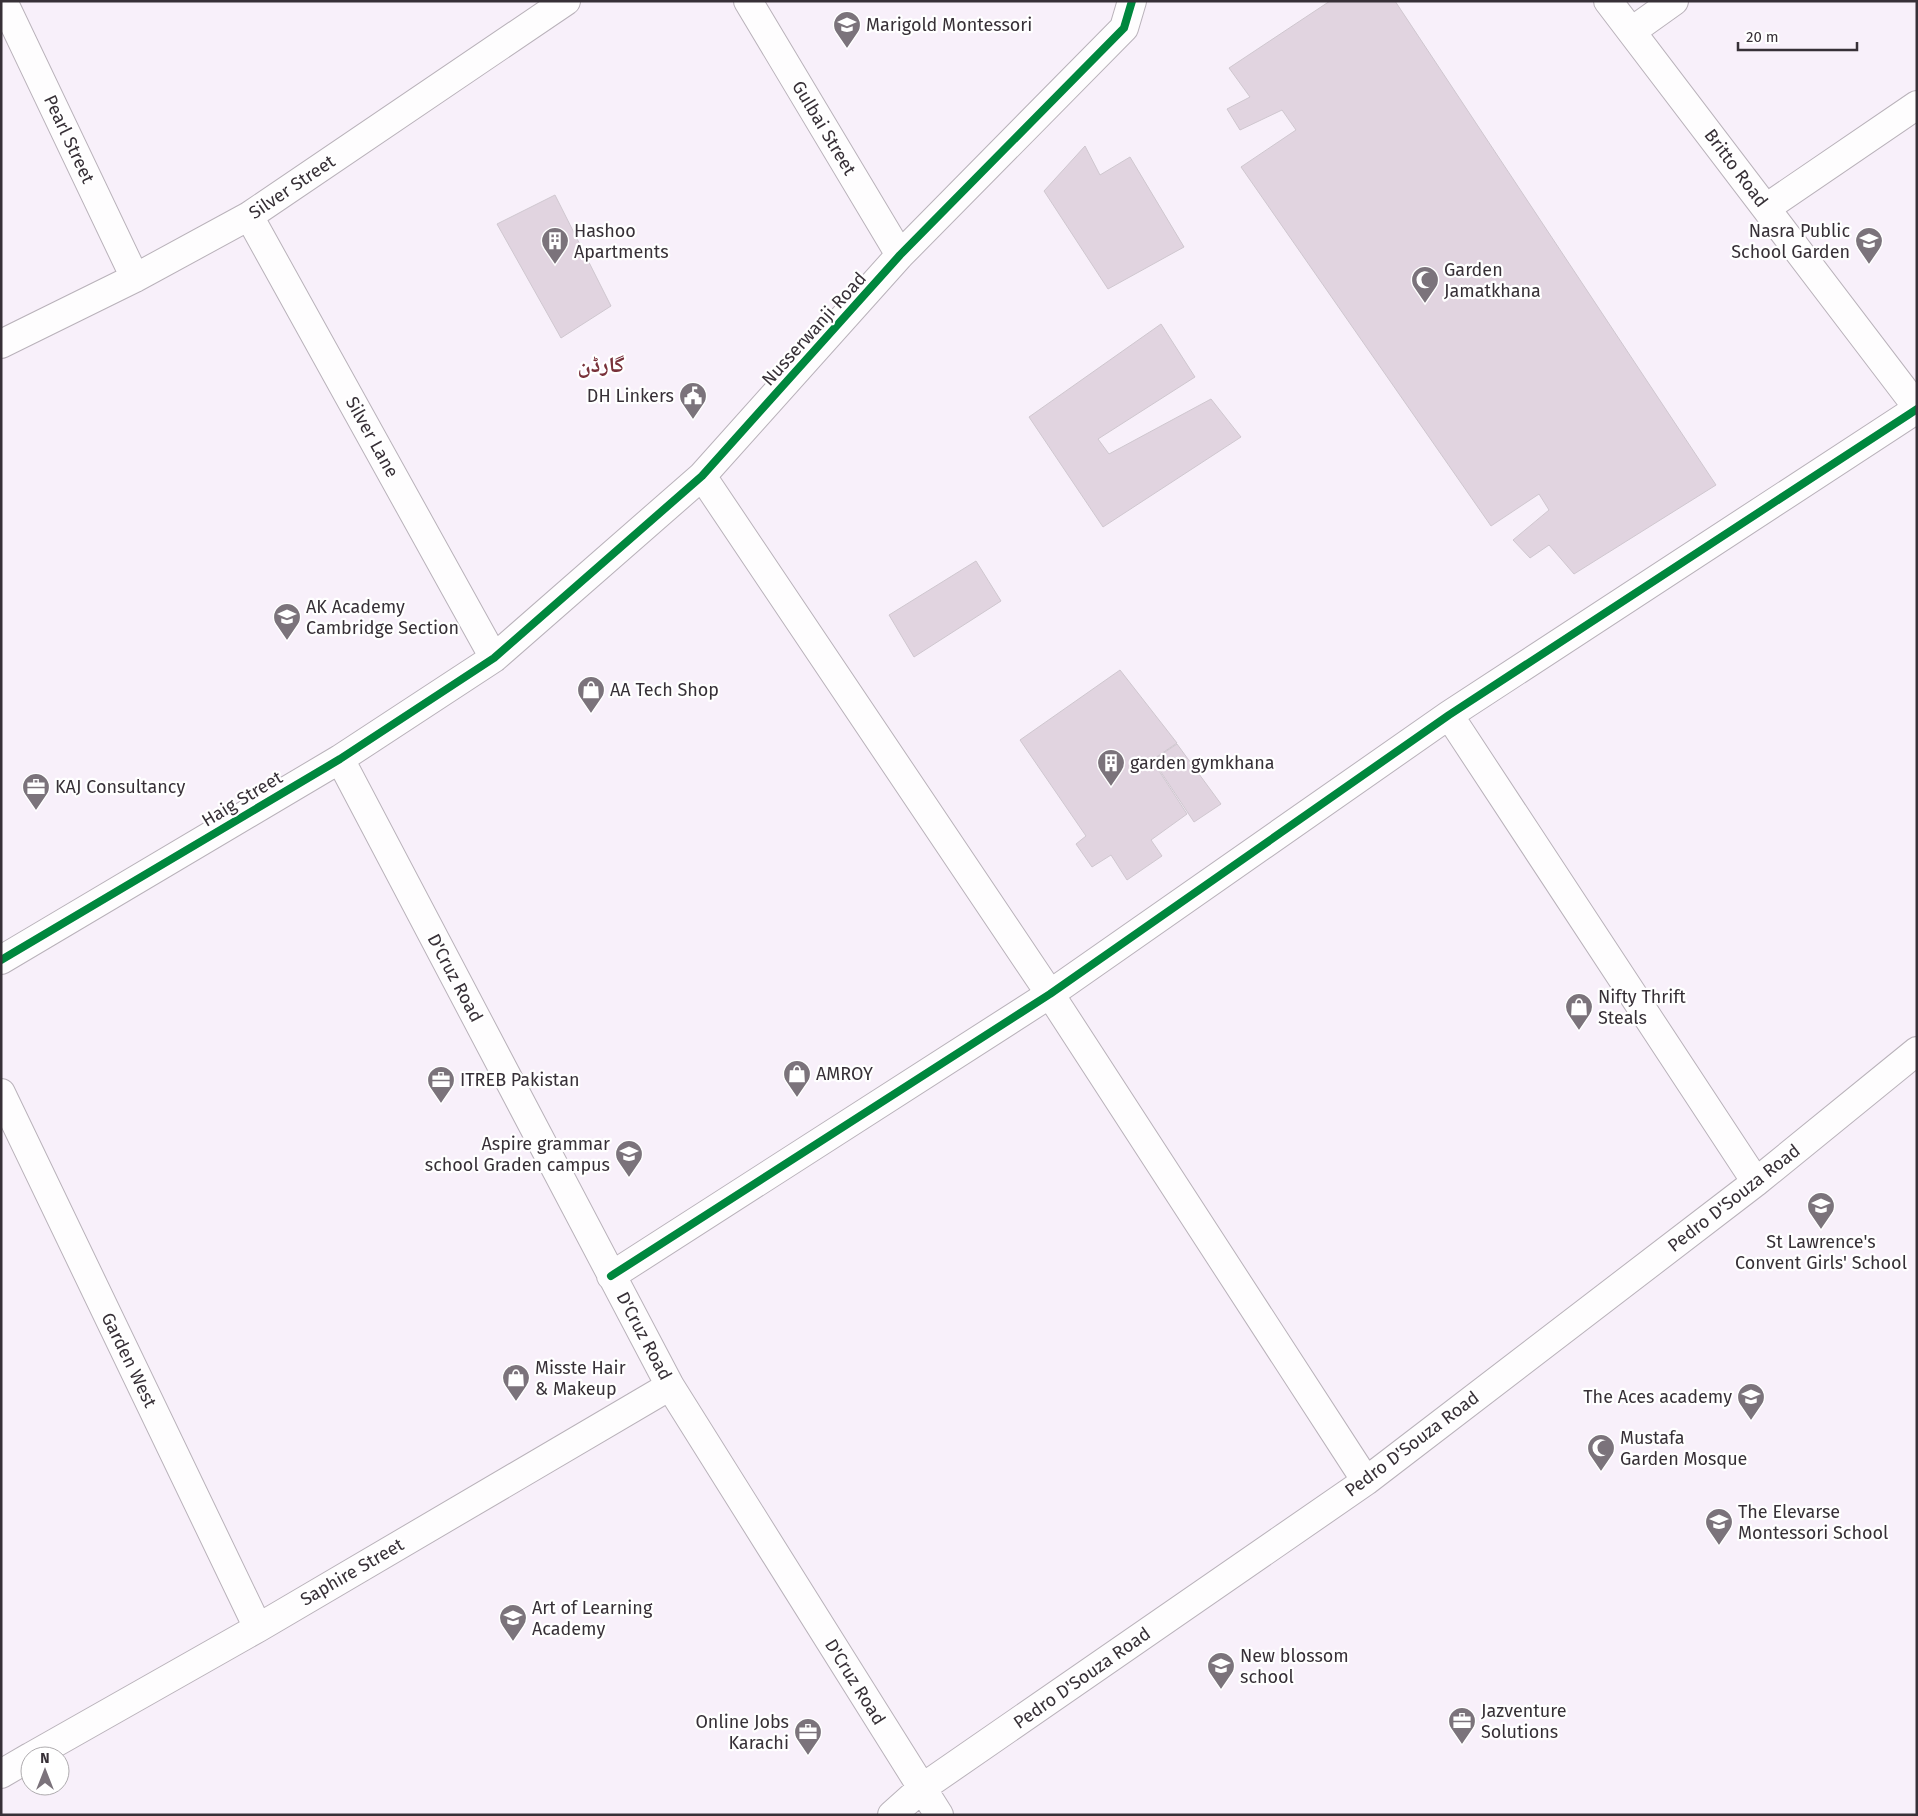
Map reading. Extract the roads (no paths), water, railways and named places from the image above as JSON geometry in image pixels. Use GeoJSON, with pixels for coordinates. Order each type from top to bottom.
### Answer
{"type":"FeatureCollection","features":[{"type":"Feature","properties":{"kind":"street","name":"Pearl Street"},"geometry":{"type":"LineString","coordinates":[[3,1],[135,278]]}},
{"type":"Feature","properties":{"kind":"street","name":"Silver Street"},"geometry":{"type":"LineString","coordinates":[[1,344],[135,278],[249,216],[566,1]]}},
{"type":"Feature","properties":{"kind":"street","name":"Gulbai Street"},"geometry":{"type":"LineString","coordinates":[[748,1],[900,255]]}},
{"type":"Feature","properties":{"kind":"street","name":"Nusserwanji Road"},"geometry":{"type":"LineString","coordinates":[[494,658],[702,476],[900,255],[1124,28],[1132,1]]}},
{"type":"Feature","properties":{"kind":"street","name":"Britto Road"},"geometry":{"type":"LineString","coordinates":[[1608,1],[1917,408]]}},
{"type":"Feature","properties":{"kind":"street"},"geometry":{"type":"LineString","coordinates":[[1632,31],[1674,1]]}},
{"type":"Feature","properties":{"kind":"street"},"geometry":{"type":"LineString","coordinates":[[1766,208],[1917,105]]}},
{"type":"Feature","properties":{"kind":"street","name":"Silver Lane"},"geometry":{"type":"LineString","coordinates":[[249,216],[494,658]]}},
{"type":"Feature","properties":{"kind":"street"},"geometry":{"type":"LineString","coordinates":[[611,1276],[1050,994],[1449,716],[1917,408]]}},
{"type":"Feature","properties":{"kind":"street"},"geometry":{"type":"LineString","coordinates":[[702,476],[1050,994],[1366,1481]]}},
{"type":"Feature","properties":{"kind":"street","name":"Haig Street"},"geometry":{"type":"LineString","coordinates":[[1,960],[340,759],[494,658]]}},
{"type":"Feature","properties":{"kind":"street"},"geometry":{"type":"LineString","coordinates":[[1449,716],[1756,1182]]}},
{"type":"Feature","properties":{"kind":"street","name":"D'Cruz Road"},"geometry":{"type":"LineString","coordinates":[[340,759],[670,1386],[939,1815]]}},
{"type":"Feature","properties":{"kind":"street","name":"Pedro D'Souza Road"},"geometry":{"type":"LineString","coordinates":[[892,1815],[922,1788],[1366,1481],[1756,1182],[1917,1052]]}},
{"type":"Feature","properties":{"kind":"street","name":"Garden West"},"geometry":{"type":"LineString","coordinates":[[1,1093],[258,1628]]}},
{"type":"Feature","properties":{"kind":"street","name":"Saphire Street"},"geometry":{"type":"LineString","coordinates":[[50,1746],[258,1628],[670,1386]]}},
{"type":"Feature","properties":{"kind":"street","name":"Saphire Street"},"geometry":{"type":"LineString","coordinates":[[1,1774],[20,1763]]}},
{"type":"Feature","properties":{"kind":"place","name":"Marigold Montessori"},"geometry":{"type":"Point","coordinates":[847,49]}},
{"type":"Feature","properties":{"kind":"place","name":"Hashoo Apartments"},"geometry":{"type":"Point","coordinates":[555,265]}},
{"type":"Feature","properties":{"kind":"place","name":"Nasra Public School Garden"},"geometry":{"type":"Point","coordinates":[1869,265]}},
{"type":"Feature","properties":{"kind":"place","name":"Garden Jamatkhana"},"geometry":{"type":"Point","coordinates":[1425,304]}},
{"type":"Feature","properties":{"kind":"place","name":"DH Linkers"},"geometry":{"type":"Point","coordinates":[693,420]}},
{"type":"Feature","properties":{"kind":"place","name":"AK Academy Cambridge Section"},"geometry":{"type":"Point","coordinates":[287,641]}},
{"type":"Feature","properties":{"kind":"place","name":"AA Tech Shop"},"geometry":{"type":"Point","coordinates":[591,714]}},
{"type":"Feature","properties":{"kind":"place","name":"garden gymkhana"},"geometry":{"type":"Point","coordinates":[1111,787]}},
{"type":"Feature","properties":{"kind":"place","name":"KAJ Consultancy"},"geometry":{"type":"Point","coordinates":[36,811]}},
{"type":"Feature","properties":{"kind":"place","name":"Nifty Thrift Steals"},"geometry":{"type":"Point","coordinates":[1579,1031]}},
{"type":"Feature","properties":{"kind":"place","name":"AMROY"},"geometry":{"type":"Point","coordinates":[797,1098]}},
{"type":"Feature","properties":{"kind":"place","name":"ITREB Pakistan"},"geometry":{"type":"Point","coordinates":[441,1104]}},
{"type":"Feature","properties":{"kind":"place","name":"Aspire grammar school Graden campus"},"geometry":{"type":"Point","coordinates":[629,1178]}},
{"type":"Feature","properties":{"kind":"place","name":"St Lawrence's Convent Girls' School"},"geometry":{"type":"Point","coordinates":[1821,1230]}},
{"type":"Feature","properties":{"kind":"place","name":"Misste Hair & Makeup"},"geometry":{"type":"Point","coordinates":[516,1402]}},
{"type":"Feature","properties":{"kind":"place","name":"The Aces academy"},"geometry":{"type":"Point","coordinates":[1751,1421]}},
{"type":"Feature","properties":{"kind":"place","name":"Mustafa Garden Mosque"},"geometry":{"type":"Point","coordinates":[1601,1472]}},
{"type":"Feature","properties":{"kind":"place","name":"The Elevarse Montessori School"},"geometry":{"type":"Point","coordinates":[1719,1546]}},
{"type":"Feature","properties":{"kind":"place","name":"Art of Learning Academy"},"geometry":{"type":"Point","coordinates":[513,1642]}},
{"type":"Feature","properties":{"kind":"place","name":"New blossom school"},"geometry":{"type":"Point","coordinates":[1221,1690]}},
{"type":"Feature","properties":{"kind":"place","name":"Jazventure Solutions"},"geometry":{"type":"Point","coordinates":[1462,1745]}},
{"type":"Feature","properties":{"kind":"place","name":"Online Jobs Karachi"},"geometry":{"type":"Point","coordinates":[808,1756]}},
{"type":"Feature","properties":{"kind":"district","name":"گارڈن"},"geometry":{"type":"Point","coordinates":[601,364]}}]}
